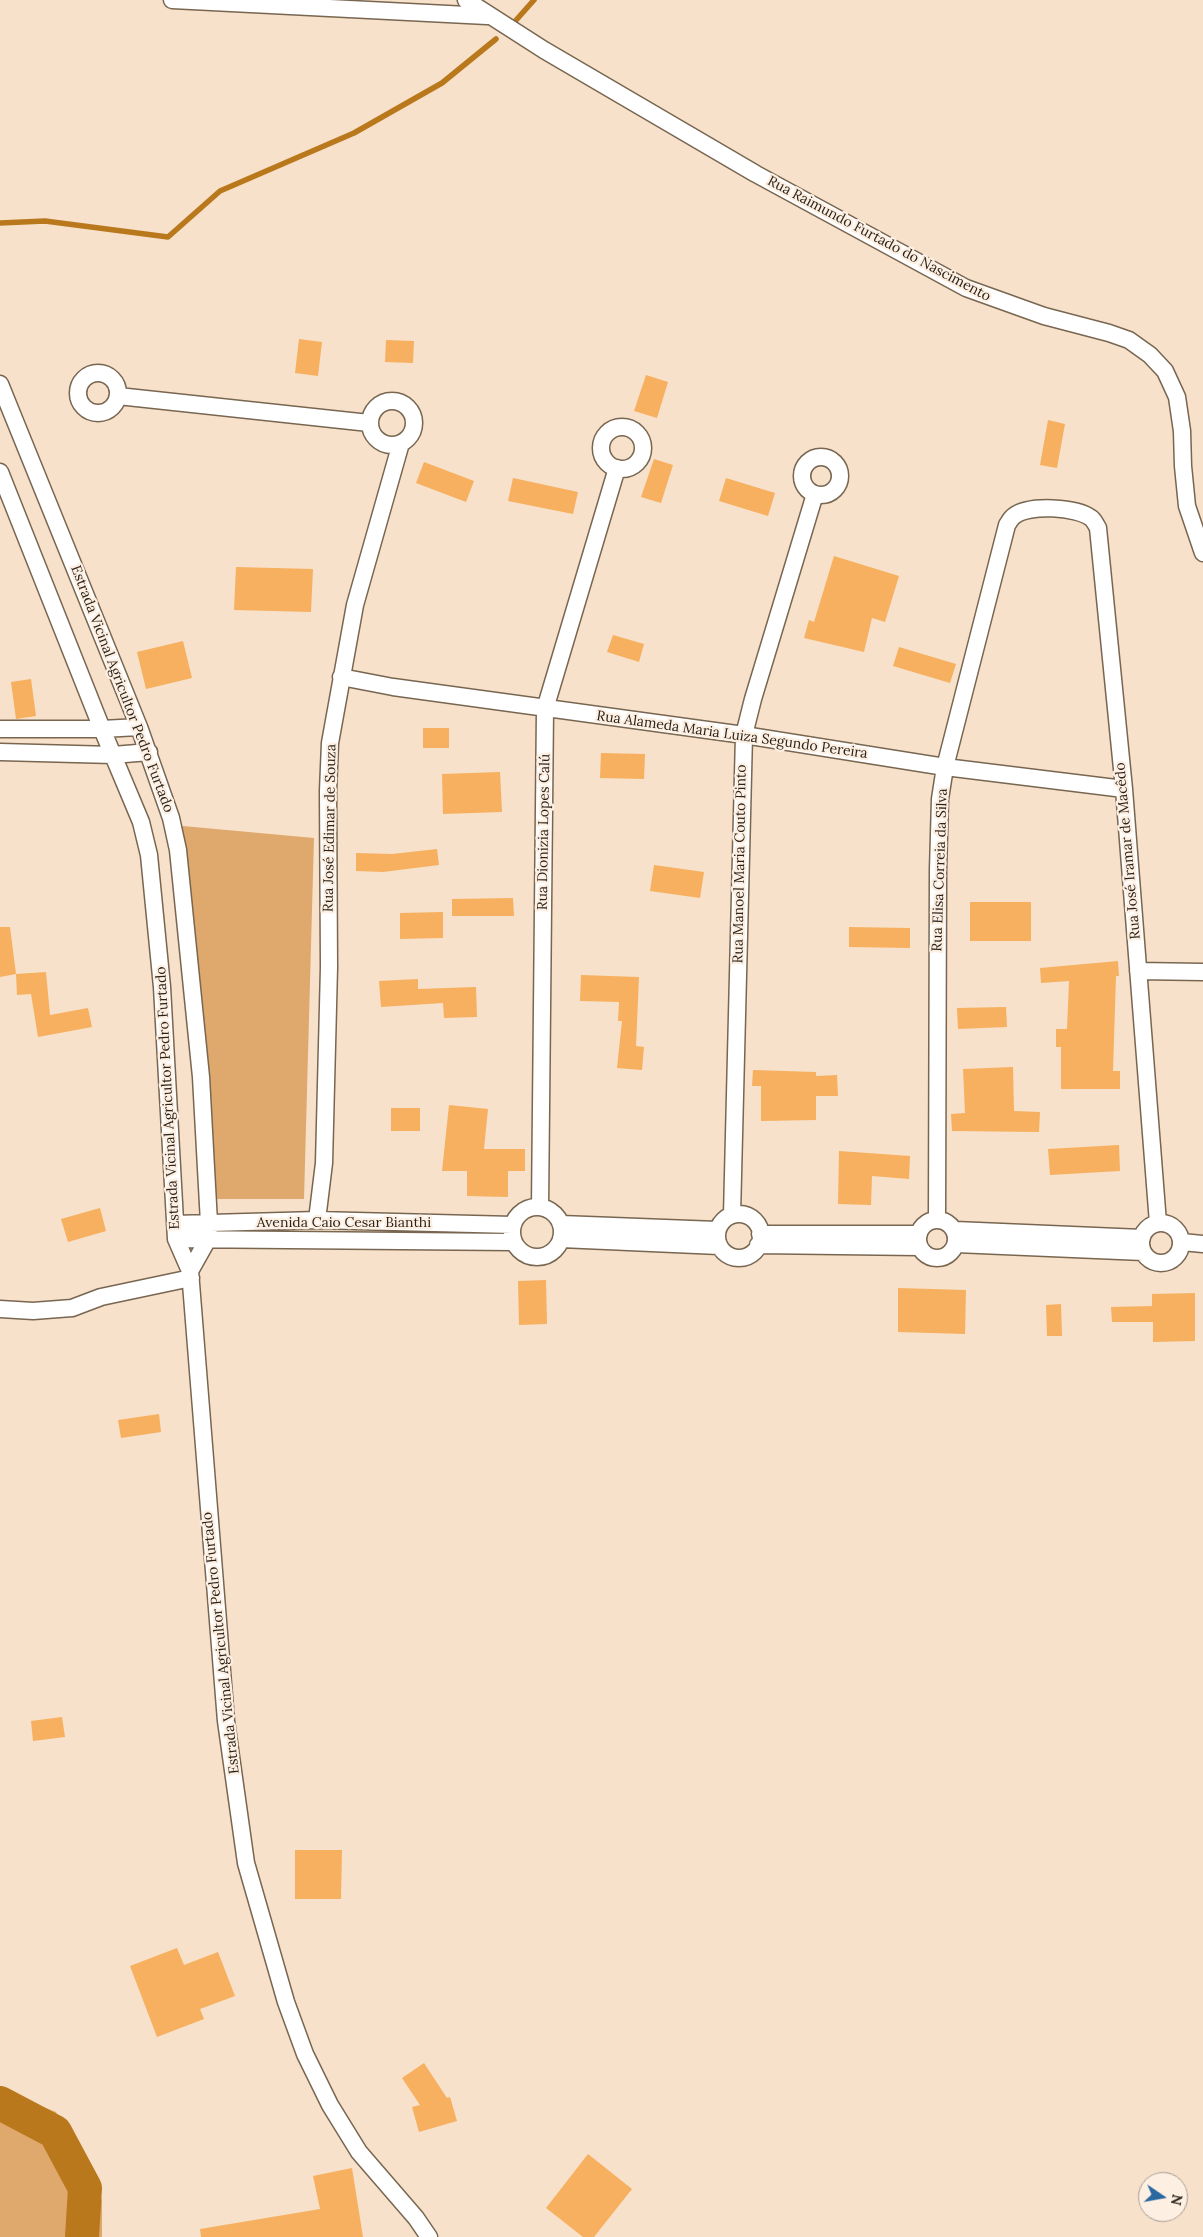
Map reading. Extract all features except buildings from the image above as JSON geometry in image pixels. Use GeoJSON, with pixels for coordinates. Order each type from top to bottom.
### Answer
{"type":"FeatureCollection","features":[{"type":"Feature","properties":{"kind":"street"},"geometry":{"type":"LineString","coordinates":[[172,0],[487,16]]}},
{"type":"Feature","properties":{"kind":"street","name":"Rua Raimundo Furtado do Nascimento"},"geometry":{"type":"LineString","coordinates":[[466,0],[487,16],[756,174],[966,288],[1036,314],[1129,340],[1150,355],[1165,371],[1177,397],[1182,431],[1187,506],[1203,553]]}},
{"type":"Feature","properties":{"kind":"street","name":"Estrada Vicinal Agricultor Pedro Furtado"},"geometry":{"type":"LineString","coordinates":[[0,384],[140,727],[171,818],[178,850],[201,1077],[208,1231]]}},
{"type":"Feature","properties":{"kind":"street"},"geometry":{"type":"LineString","coordinates":[[118,396],[369,423],[370,431],[380,442],[394,445],[401,443]]}},
{"type":"Feature","properties":{"kind":"street","name":"Rua José Edimar de Souza"},"geometry":{"type":"LineString","coordinates":[[317,1220],[324,1163],[329,967],[328,791],[330,743],[355,605],[401,443],[412,433],[414,425],[406,405],[392,400],[378,404],[373,410],[369,423]]}},
{"type":"Feature","properties":{"kind":"street","name":"Rua Dionizia Lopes Calú"},"geometry":{"type":"LineString","coordinates":[[540,1207],[545,709],[616,468]]}},
{"type":"Feature","properties":{"kind":"street","name":"Estrada Vicinal Agricultor Pedro Furtado"},"geometry":{"type":"LineString","coordinates":[[0,472],[102,729],[142,822],[149,855],[162,987],[176,1232],[190,1275],[223,1691],[246,1863],[286,2002],[305,2054],[330,2106],[359,2152],[416,2218],[429,2237]]}},
{"type":"Feature","properties":{"kind":"street","name":"Rua Manoel Maria Couto Pinto"},"geometry":{"type":"LineString","coordinates":[[732,1214],[744,735],[752,699],[815,494]]}},
{"type":"Feature","properties":{"kind":"street","name":"Rua Elisa Correia da Silva"},"geometry":{"type":"LineString","coordinates":[[937,1220],[937,899],[940,799],[945,767],[1007,525],[1014,516],[1022,512],[1057,509]]}},
{"type":"Feature","properties":{"kind":"street","name":"Rua José Iramar de Macêdo"},"geometry":{"type":"LineString","coordinates":[[1057,509],[1082,514],[1092,519],[1098,528],[1124,790],[1158,1223]]}},
{"type":"Feature","properties":{"kind":"street","name":"Rua Alameda Maria Luiza Segundo Pereira"},"geometry":{"type":"LineString","coordinates":[[341,678],[545,709],[744,735],[945,767],[1124,790]]}},
{"type":"Feature","properties":{"kind":"street"},"geometry":{"type":"LineString","coordinates":[[0,729],[140,727]]}},
{"type":"Feature","properties":{"kind":"street"},"geometry":{"type":"LineString","coordinates":[[0,752],[113,755],[149,752]]}},
{"type":"Feature","properties":{"kind":"street"},"geometry":{"type":"LineString","coordinates":[[1138,971],[1203,972]]}},
{"type":"Feature","properties":{"kind":"street"},"geometry":{"type":"LineString","coordinates":[[540,1207],[553,1212],[561,1232],[553,1252],[538,1258],[523,1254],[514,1242],[513,1225],[520,1213],[526,1209],[540,1207]]}},
{"type":"Feature","properties":{"kind":"street"},"geometry":{"type":"LineString","coordinates":[[732,1214],[745,1214],[751,1217],[759,1227],[759,1240],[754,1251],[742,1258],[729,1255],[718,1238],[720,1223],[732,1214]]}},
{"type":"Feature","properties":{"kind":"street","name":"Avenida Caio Cesar Bianthi"},"geometry":{"type":"LineString","coordinates":[[208,1231],[317,1220],[513,1225]]}},
{"type":"Feature","properties":{"kind":"street"},"geometry":{"type":"LineString","coordinates":[[937,1220],[946,1222],[955,1237],[950,1254],[937,1258],[925,1255],[919,1240],[928,1222],[937,1220]]}},
{"type":"Feature","properties":{"kind":"street"},"geometry":{"type":"LineString","coordinates":[[1165,1222],[1177,1229],[1182,1242],[1178,1254],[1168,1262],[1155,1262],[1143,1245],[1146,1230],[1158,1223],[1165,1222]]}},
{"type":"Feature","properties":{"kind":"street"},"geometry":{"type":"LineString","coordinates":[[0,1309],[33,1311],[72,1308],[100,1297],[190,1275],[208,1231]]}},
{"type":"Feature","properties":{"kind":"street","name":"Avenida Caio Cesar Bianthi"},"geometry":{"type":"LineString","coordinates":[[176,1232],[208,1231],[514,1242]]}},
{"type":"Feature","properties":{"kind":"street"},"geometry":{"type":"LineString","coordinates":[[561,1232],[718,1238]]}},
{"type":"Feature","properties":{"kind":"street"},"geometry":{"type":"LineString","coordinates":[[955,1237],[1143,1245]]}},
{"type":"Feature","properties":{"kind":"street"},"geometry":{"type":"LineString","coordinates":[[759,1240],[919,1240]]}},
{"type":"Feature","properties":{"kind":"street"},"geometry":{"type":"LineString","coordinates":[[1182,1242],[1203,1244]]}},
{"type":"Feature","properties":{"kind":"shaded area"},"geometry":{"type":"Polygon","coordinates":[[[172,825],[314,838],[304,1199],[207,1199],[172,825]]]}},
{"type":"Feature","properties":{"kind":"shaded area"},"geometry":{"type":"Polygon","coordinates":[[[0,2090],[56,2112],[102,2200],[102,2237],[0,2237],[0,2090]]]}},
{"type":"Feature","properties":{"kind":"waterway"},"geometry":{"type":"LineString","coordinates":[[510,27],[534,0]]}},
{"type":"Feature","properties":{"kind":"waterway"},"geometry":{"type":"LineString","coordinates":[[0,223],[45,221],[168,237],[220,191],[354,133],[442,83],[496,39]]}},
{"type":"Feature","properties":{"kind":"waterway"},"geometry":{"type":"LineString","coordinates":[[0,2103],[55,2132],[85,2188],[82,2237]]}}]}
